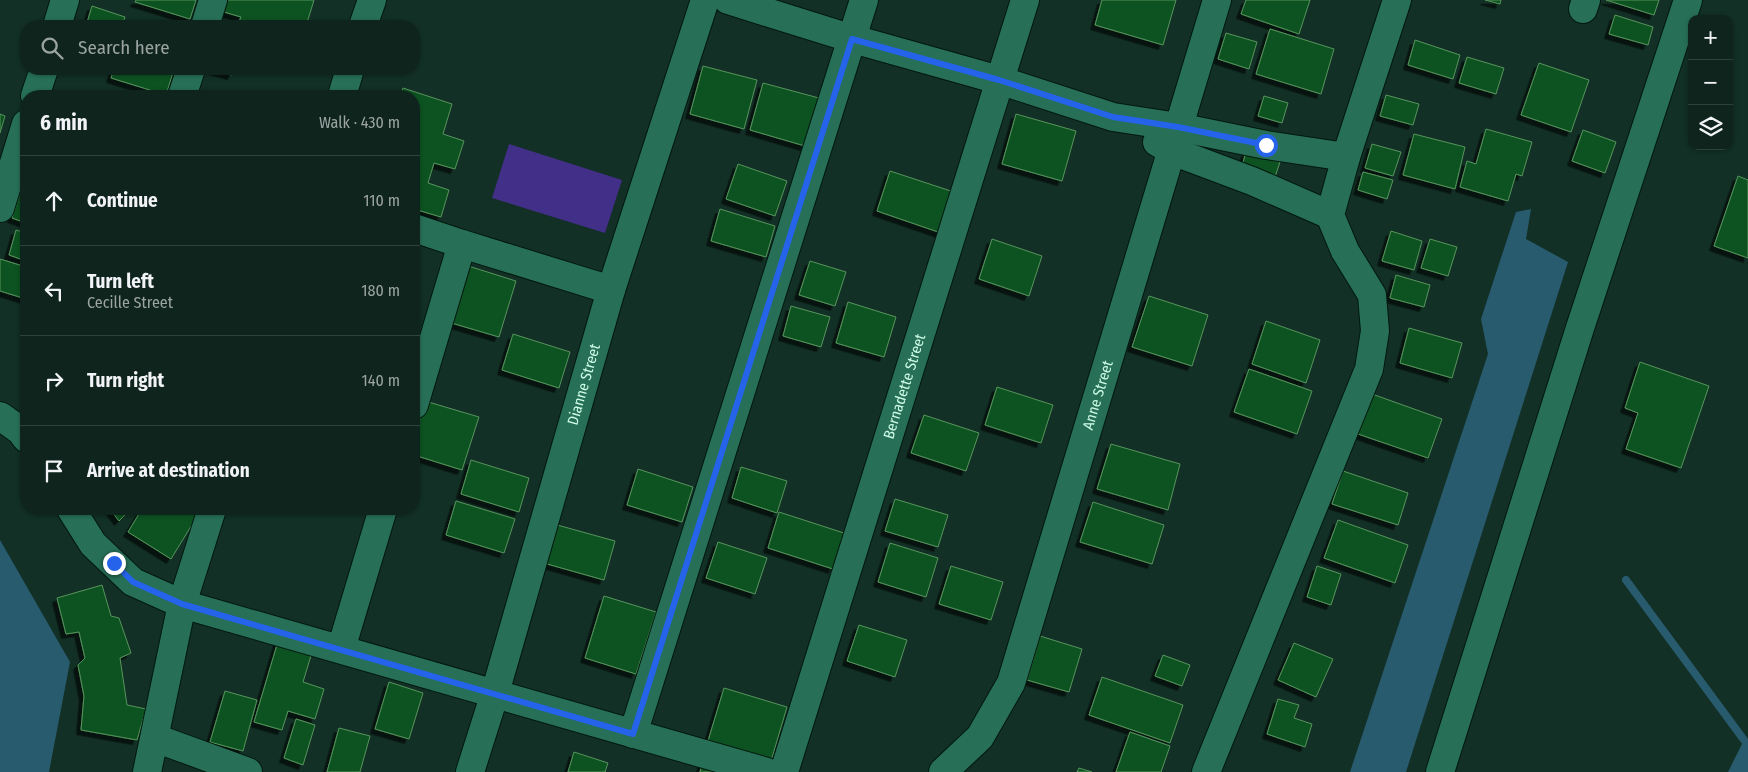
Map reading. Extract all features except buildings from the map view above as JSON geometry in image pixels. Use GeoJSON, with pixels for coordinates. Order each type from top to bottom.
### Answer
{"type":"FeatureCollection","features":[{"type":"Feature","properties":{"kind":"street"},"geometry":{"type":"LineString","coordinates":[[59,20],[65,0]]}},
{"type":"Feature","properties":{"kind":"street"},"geometry":{"type":"LineString","coordinates":[[207,20],[213,0]]}},
{"type":"Feature","properties":{"kind":"street"},"geometry":{"type":"LineString","coordinates":[[365,20],[372,0]]}},
{"type":"Feature","properties":{"kind":"street","name":"Dianne Street"},"geometry":{"type":"LineString","coordinates":[[470,772],[495,693],[611,290],[705,0]]}},
{"type":"Feature","properties":{"kind":"street"},"geometry":{"type":"LineString","coordinates":[[728,0],[852,39],[999,80],[1175,139],[1252,181],[1330,215]]}},
{"type":"Feature","properties":{"kind":"street"},"geometry":{"type":"LineString","coordinates":[[633,734],[864,0]]}},
{"type":"Feature","properties":{"kind":"street","name":"Bernadette Street"},"geometry":{"type":"LineString","coordinates":[[784,772],[1025,0]]}},
{"type":"Feature","properties":{"kind":"street","name":"Anne Street"},"geometry":{"type":"LineString","coordinates":[[943,772],[980,736],[1011,683],[1217,0]]}},
{"type":"Feature","properties":{"kind":"street"},"geometry":{"type":"LineString","coordinates":[[1206,772],[1369,369],[1375,331],[1372,295],[1345,251],[1330,215],[1346,157],[1397,0]]}},
{"type":"Feature","properties":{"kind":"street"},"geometry":{"type":"LineString","coordinates":[[1440,772],[1580,328],[1688,0]]}},
{"type":"Feature","properties":{"kind":"street"},"geometry":{"type":"LineString","coordinates":[[37,90],[42,75]]}},
{"type":"Feature","properties":{"kind":"street"},"geometry":{"type":"LineString","coordinates":[[184,90],[189,75]]}},
{"type":"Feature","properties":{"kind":"street"},"geometry":{"type":"LineString","coordinates":[[344,90],[348,75]]}},
{"type":"Feature","properties":{"kind":"street"},"geometry":{"type":"LineString","coordinates":[[1175,139],[1266,145],[1346,157]]}},
{"type":"Feature","properties":{"kind":"street"},"geometry":{"type":"LineString","coordinates":[[0,208],[20,143]]}},
{"type":"Feature","properties":{"kind":"street"},"geometry":{"type":"LineString","coordinates":[[420,230],[611,290]]}},
{"type":"Feature","properties":{"kind":"street"},"geometry":{"type":"LineString","coordinates":[[420,385],[462,244]]}},
{"type":"Feature","properties":{"kind":"street"},"geometry":{"type":"LineString","coordinates":[[0,416],[20,430]]}},
{"type":"Feature","properties":{"kind":"street"},"geometry":{"type":"LineString","coordinates":[[75,515],[94,544],[133,582],[182,604],[767,772]]}},
{"type":"Feature","properties":{"kind":"street"},"geometry":{"type":"LineString","coordinates":[[147,772],[182,604],[210,515]]}},
{"type":"Feature","properties":{"kind":"street"},"geometry":{"type":"LineString","coordinates":[[341,649],[381,515]]}},
{"type":"Feature","properties":{"kind":"street"},"geometry":{"type":"LineString","coordinates":[[155,738],[248,772]]}},
{"type":"Feature","properties":{"kind":"shaded area"},"geometry":{"type":"Polygon","coordinates":[[[509,144],[622,180],[605,233],[492,198],[509,144]]]}},
{"type":"Feature","properties":{"kind":"water"},"geometry":{"type":"Polygon","coordinates":[[[1531,209],[1526,239],[1568,262],[1406,772],[1350,772],[1488,354],[1481,319],[1516,212],[1531,209]]]}},
{"type":"Feature","properties":{"kind":"water"},"geometry":{"type":"Polygon","coordinates":[[[0,540],[70,662],[49,772],[0,772],[0,540]]]}},
{"type":"Feature","properties":{"kind":"water"},"geometry":{"type":"Polygon","coordinates":[[[1748,739],[1748,772],[1728,772],[1744,740],[1748,739]]]}},
{"type":"Feature","properties":{"kind":"waterway"},"geometry":{"type":"LineString","coordinates":[[1626,580],[1744,740]]}},
{"type":"Feature","properties":{"kind":"route"},"geometry":{"type":"LineString","coordinates":[[114,563],[133,582],[182,604],[633,734],[852,39],[999,80],[1113,117],[1178,127],[1266,145]]}}]}
